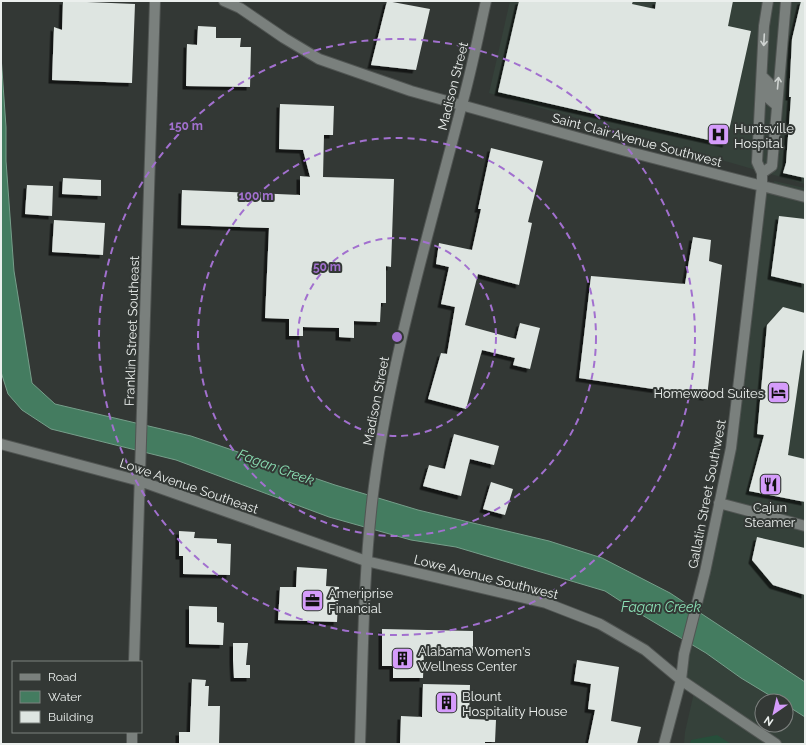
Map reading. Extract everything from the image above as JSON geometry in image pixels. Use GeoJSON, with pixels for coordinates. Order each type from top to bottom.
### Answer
{"type":"FeatureCollection","features":[{"type":"Feature","properties":{"kind":"street","name":"Franklin Street Southeast"},"geometry":{"type":"LineString","coordinates":[[134,661],[155,1]]}},
{"type":"Feature","properties":{"kind":"street","name":"Saint Clair Avenue Southwest"},"geometry":{"type":"LineString","coordinates":[[224,1],[240,8],[284,38],[319,59],[410,91],[626,151],[805,197]]}},
{"type":"Feature","properties":{"kind":"street","name":"Madison Street"},"geometry":{"type":"LineString","coordinates":[[360,744],[366,561],[374,486],[400,347],[420,262],[462,106],[486,1]]}},
{"type":"Feature","properties":{"kind":"street","name":"Gallatin Street Southwest"},"geometry":{"type":"LineString","coordinates":[[664,744],[681,680],[684,654],[706,572],[731,448],[762,186],[762,172],[757,162],[764,26],[768,1]]}},
{"type":"Feature","properties":{"kind":"street"},"geometry":{"type":"LineString","coordinates":[[762,172],[772,166],[786,1]]}},
{"type":"Feature","properties":{"kind":"street"},"geometry":{"type":"LineString","coordinates":[[762,76],[769,83],[769,100],[776,105]]}},
{"type":"Feature","properties":{"kind":"street","name":"Lowe Avenue Southeast"},"geometry":{"type":"LineString","coordinates":[[1,444],[140,481],[366,561]]}},
{"type":"Feature","properties":{"kind":"street"},"geometry":{"type":"LineString","coordinates":[[719,503],[805,526]]}},
{"type":"Feature","properties":{"kind":"street","name":"Lowe Avenue Southwest"},"geometry":{"type":"LineString","coordinates":[[366,561],[546,603],[600,624],[646,650],[681,680],[776,744]]}},
{"type":"Feature","properties":{"kind":"street"},"geometry":{"type":"LineString","coordinates":[[132,733],[132,744]]}},
{"type":"Feature","properties":{"kind":"shaded area","name":"Huntsville Hospital"},"geometry":{"type":"Polygon","coordinates":[[[510,1],[805,1],[805,184],[489,93],[510,1]]]}},
{"type":"Feature","properties":{"kind":"shaded area"},"geometry":{"type":"Polygon","coordinates":[[[774,181],[805,188],[805,744],[684,744],[685,732],[695,688],[681,680],[719,503],[762,186],[773,189],[774,181]]]}},
{"type":"Feature","properties":{"kind":"shaded area"},"geometry":{"type":"Polygon","coordinates":[[[717,735],[731,744],[690,744],[691,740],[717,735]]]}},
{"type":"Feature","properties":{"kind":"water","name":"Fagan Creek"},"geometry":{"type":"Polygon","coordinates":[[[1,56],[6,127],[6,161],[14,271],[32,383],[55,404],[191,436],[335,485],[418,510],[549,541],[602,558],[670,593],[805,682],[805,717],[794,710],[794,693],[766,693],[741,678],[706,653],[605,591],[456,547],[411,540],[329,517],[176,460],[51,429],[22,410],[8,394],[1,372],[1,56]]]}},
{"type":"Feature","properties":{"kind":"building"},"geometry":{"type":"Polygon","coordinates":[[[63,1],[135,4],[132,83],[52,80],[54,27],[62,30],[63,1]]]}},
{"type":"Feature","properties":{"kind":"building"},"geometry":{"type":"Polygon","coordinates":[[[387,1],[430,9],[416,70],[371,65],[387,1]]]}},
{"type":"Feature","properties":{"kind":"building","name":"Huntsville Hospital"},"geometry":{"type":"Polygon","coordinates":[[[519,1],[633,1],[632,4],[655,9],[656,1],[733,1],[728,26],[751,31],[726,144],[498,92],[519,1]]]}},
{"type":"Feature","properties":{"kind":"building"},"geometry":{"type":"Polygon","coordinates":[[[801,1],[805,1],[805,178],[783,173],[786,163],[791,97],[789,97],[792,39],[801,1]]]}},
{"type":"Feature","properties":{"kind":"building"},"geometry":{"type":"Polygon","coordinates":[[[198,26],[216,27],[216,38],[241,38],[240,47],[251,47],[250,87],[186,86],[187,44],[197,45],[198,26]]]}},
{"type":"Feature","properties":{"kind":"building"},"geometry":{"type":"Polygon","coordinates":[[[280,104],[334,106],[333,135],[324,135],[323,177],[394,179],[391,267],[386,266],[386,303],[381,303],[380,322],[354,321],[354,338],[339,337],[339,328],[303,327],[303,336],[289,336],[289,319],[265,318],[269,228],[181,225],[182,190],[300,195],[300,176],[310,177],[303,150],[279,149],[280,104]]]}},
{"type":"Feature","properties":{"kind":"building"},"geometry":{"type":"Polygon","coordinates":[[[491,148],[543,161],[528,222],[532,223],[519,285],[478,274],[465,325],[516,339],[520,323],[540,328],[530,369],[513,365],[515,358],[482,350],[466,409],[428,399],[441,353],[447,354],[455,307],[441,304],[449,267],[436,264],[439,243],[472,250],[481,209],[478,209],[491,148]]]}},
{"type":"Feature","properties":{"kind":"building"},"geometry":{"type":"Polygon","coordinates":[[[63,178],[101,180],[101,196],[62,194],[63,178]]]}},
{"type":"Feature","properties":{"kind":"building"},"geometry":{"type":"Polygon","coordinates":[[[27,185],[53,186],[52,216],[25,214],[27,185]]]}},
{"type":"Feature","properties":{"kind":"building"},"geometry":{"type":"Polygon","coordinates":[[[779,216],[805,219],[805,284],[771,276],[779,216]]]}},
{"type":"Feature","properties":{"kind":"building"},"geometry":{"type":"Polygon","coordinates":[[[54,220],[105,223],[103,255],[52,252],[54,220]]]}},
{"type":"Feature","properties":{"kind":"building"},"geometry":{"type":"Polygon","coordinates":[[[693,237],[711,240],[709,261],[722,265],[707,397],[579,378],[591,276],[685,284],[693,237]]]}},
{"type":"Feature","properties":{"kind":"building","name":"Homewood Suites"},"geometry":{"type":"Polygon","coordinates":[[[783,307],[805,313],[805,351],[803,350],[788,455],[805,459],[805,502],[749,491],[764,435],[757,434],[767,325],[783,307]]]}},
{"type":"Feature","properties":{"kind":"building"},"geometry":{"type":"Polygon","coordinates":[[[454,434],[499,446],[494,465],[470,459],[461,496],[423,486],[429,465],[445,469],[454,434]]]}},
{"type":"Feature","properties":{"kind":"building"},"geometry":{"type":"Polygon","coordinates":[[[491,482],[513,489],[505,515],[483,509],[491,482]]]}},
{"type":"Feature","properties":{"kind":"building"},"geometry":{"type":"Polygon","coordinates":[[[179,531],[195,532],[194,538],[217,539],[217,543],[231,544],[230,575],[183,574],[183,556],[179,556],[179,531]]]}},
{"type":"Feature","properties":{"kind":"building"},"geometry":{"type":"Polygon","coordinates":[[[757,537],[805,548],[805,595],[773,585],[752,560],[757,537]]]}},
{"type":"Feature","properties":{"kind":"building"},"geometry":{"type":"Polygon","coordinates":[[[297,567],[327,569],[326,586],[339,587],[337,622],[278,620],[280,587],[296,587],[297,567]]]}},
{"type":"Feature","properties":{"kind":"building"},"geometry":{"type":"Polygon","coordinates":[[[189,606],[217,607],[217,622],[224,623],[223,645],[189,644],[189,606]]]}},
{"type":"Feature","properties":{"kind":"building"},"geometry":{"type":"Polygon","coordinates":[[[382,629],[473,631],[473,653],[424,651],[423,678],[393,678],[393,666],[382,666],[382,629]]]}},
{"type":"Feature","properties":{"kind":"building"},"geometry":{"type":"Polygon","coordinates":[[[233,643],[248,643],[246,665],[250,665],[250,678],[234,678],[233,643]]]}},
{"type":"Feature","properties":{"kind":"building"},"geometry":{"type":"Polygon","coordinates":[[[577,660],[619,667],[611,721],[641,727],[637,744],[588,744],[595,710],[588,709],[591,684],[574,681],[577,660]]]}},
{"type":"Feature","properties":{"kind":"building"},"geometry":{"type":"Polygon","coordinates":[[[192,679],[206,680],[205,686],[209,686],[208,706],[220,706],[219,744],[179,744],[179,732],[190,732],[192,679]]]}},
{"type":"Feature","properties":{"kind":"building"},"geometry":{"type":"Polygon","coordinates":[[[423,684],[470,685],[469,719],[496,720],[495,742],[485,742],[485,744],[400,744],[401,716],[422,717],[423,684]]]}},
{"type":"Feature","properties":{"kind":"place","name":"Huntsville Hospital"},"geometry":{"type":"Point","coordinates":[719,135]}},
{"type":"Feature","properties":{"kind":"place","name":"Homewood Suites"},"geometry":{"type":"Point","coordinates":[779,393]}},
{"type":"Feature","properties":{"kind":"place","name":"Cajun Steamer"},"geometry":{"type":"Point","coordinates":[770,485]}},
{"type":"Feature","properties":{"kind":"place","name":"Ameriprise Financial"},"geometry":{"type":"Point","coordinates":[312,600]}},
{"type":"Feature","properties":{"kind":"place","name":"Alabama Women's Wellness Center"},"geometry":{"type":"Point","coordinates":[403,658]}},
{"type":"Feature","properties":{"kind":"place","name":"Blount Hospitality House"},"geometry":{"type":"Point","coordinates":[446,703]}}]}
